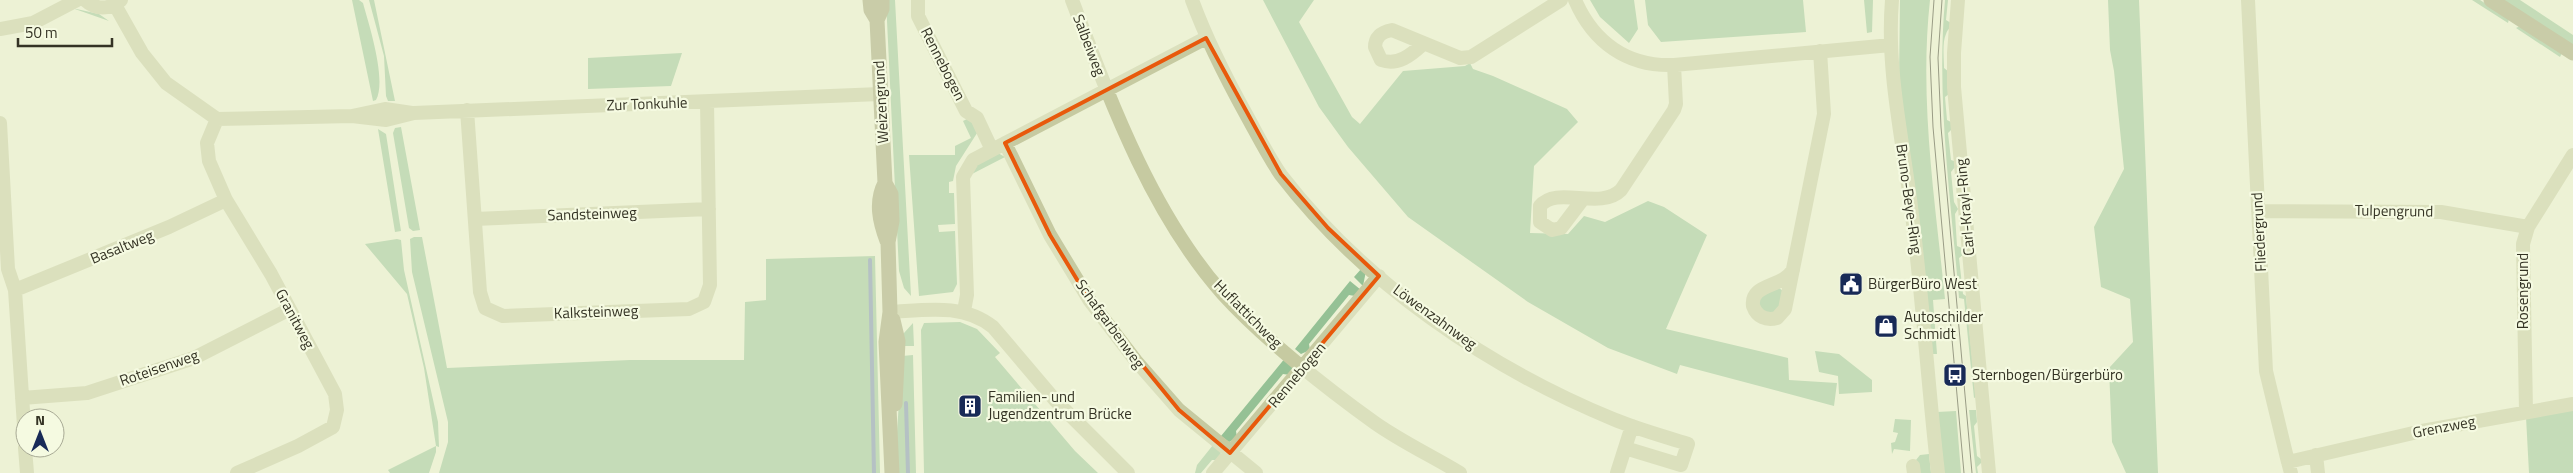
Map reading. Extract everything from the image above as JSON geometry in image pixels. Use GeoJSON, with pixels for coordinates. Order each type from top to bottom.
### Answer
{"type":"FeatureCollection","features":[{"type":"Feature","properties":{"kind":"main road","name":"Weizengrund"},"geometry":{"type":"LineString","coordinates":[[870,0],[870,10],[876,20],[885,183],[879,194],[881,222],[888,242],[890,312],[898,341],[896,399],[891,422],[892,473]]}},
{"type":"Feature","properties":{"kind":"main road","name":"Weizengrund"},"geometry":{"type":"LineString","coordinates":[[876,20],[882,9],[882,0]]}},
{"type":"Feature","properties":{"kind":"main road"},"geometry":{"type":"LineString","coordinates":[[2491,0],[2573,53]]}},
{"type":"Feature","properties":{"kind":"street"},"geometry":{"type":"LineString","coordinates":[[0,29],[33,23],[77,0]]}},
{"type":"Feature","properties":{"kind":"street"},"geometry":{"type":"LineString","coordinates":[[85,0],[91,6],[103,9],[118,3],[142,53],[166,83],[217,119]]}},
{"type":"Feature","properties":{"kind":"street","name":"Rennebogen"},"geometry":{"type":"LineString","coordinates":[[918,0],[918,16],[966,111],[977,118],[999,146]]}},
{"type":"Feature","properties":{"kind":"street","name":"Salbeiweg"},"geometry":{"type":"LineString","coordinates":[[1072,0],[1106,90]]}},
{"type":"Feature","properties":{"kind":"street","name":"Löwenzahnweg"},"geometry":{"type":"LineString","coordinates":[[1192,0],[1206,38],[1267,153],[1281,174],[1328,228],[1379,276],[1429,317],[1498,362],[1557,394],[1632,426],[1688,444],[1681,466],[1625,448]]}},
{"type":"Feature","properties":{"kind":"street"},"geometry":{"type":"LineString","coordinates":[[1423,44],[1460,58],[1471,57],[1560,0]]}},
{"type":"Feature","properties":{"kind":"street"},"geometry":{"type":"LineString","coordinates":[[1575,0],[1584,20],[1594,33],[1624,57],[1649,64],[1674,65],[1891,45]]}},
{"type":"Feature","properties":{"kind":"street","name":"Bruno-Beye-Ring"},"geometry":{"type":"LineString","coordinates":[[1892,0],[1891,45],[1897,116],[1912,214],[1938,473]]}},
{"type":"Feature","properties":{"kind":"street","name":"Carl-Krayl-Ring"},"geometry":{"type":"LineString","coordinates":[[1958,0],[1954,53],[1954,87],[1988,473]]}},
{"type":"Feature","properties":{"kind":"street","name":"Fliedergrund"},"geometry":{"type":"LineString","coordinates":[[2248,0],[2266,371],[2269,393],[2289,467]]}},
{"type":"Feature","properties":{"kind":"street"},"geometry":{"type":"LineString","coordinates":[[964,311],[967,295],[963,178],[973,160],[1206,38]]}},
{"type":"Feature","properties":{"kind":"street"},"geometry":{"type":"LineString","coordinates":[[1793,270],[1824,114],[1820,51]]}},
{"type":"Feature","properties":{"kind":"street"},"geometry":{"type":"LineString","coordinates":[[1583,199],[1609,197],[1621,190],[1674,110],[1676,104],[1674,65]]}},
{"type":"Feature","properties":{"kind":"street","name":"Huflattichweg"},"geometry":{"type":"LineString","coordinates":[[1106,90],[1142,167],[1180,236],[1222,293],[1256,327],[1376,424],[1460,473]]}},
{"type":"Feature","properties":{"kind":"street","name":"Zur Tonkuhle"},"geometry":{"type":"LineString","coordinates":[[217,119],[352,116],[386,120],[414,113],[467,110],[880,94]]}},
{"type":"Feature","properties":{"kind":"street","name":"Kalksteinweg"},"geometry":{"type":"LineString","coordinates":[[467,110],[480,292],[485,308],[503,316],[689,309],[704,302],[710,285],[707,102]]}},
{"type":"Feature","properties":{"kind":"street","name":"Granitweg"},"geometry":{"type":"LineString","coordinates":[[217,119],[207,143],[207,152],[226,200],[271,274],[288,310],[335,394],[337,410],[333,427],[298,446],[237,473]]}},
{"type":"Feature","properties":{"kind":"street"},"geometry":{"type":"LineString","coordinates":[[0,123],[8,269],[15,290],[23,408]]}},
{"type":"Feature","properties":{"kind":"street","name":"Schafgarbenweg"},"geometry":{"type":"LineString","coordinates":[[999,146],[1090,301],[1136,361],[1179,410],[1256,473]]}},
{"type":"Feature","properties":{"kind":"street","name":"Rosengrund"},"geometry":{"type":"LineString","coordinates":[[2526,411],[2522,258],[2528,227],[2573,155]]}},
{"type":"Feature","properties":{"kind":"street","name":"Basaltweg"},"geometry":{"type":"LineString","coordinates":[[15,290],[169,227],[226,200]]}},
{"type":"Feature","properties":{"kind":"street","name":"Sandsteinweg"},"geometry":{"type":"LineString","coordinates":[[475,219],[709,209]]}},
{"type":"Feature","properties":{"kind":"street","name":"Tulpengrund"},"geometry":{"type":"LineString","coordinates":[[2258,211],[2441,212],[2528,227]]}},
{"type":"Feature","properties":{"kind":"street","name":"Rennebogen"},"geometry":{"type":"LineString","coordinates":[[1213,473],[1379,276]]}},
{"type":"Feature","properties":{"kind":"street","name":"Roteisenweg"},"geometry":{"type":"LineString","coordinates":[[22,398],[87,393],[185,361],[288,310]]}},
{"type":"Feature","properties":{"kind":"street"},"geometry":{"type":"LineString","coordinates":[[890,312],[964,311],[983,319],[993,327],[1054,400],[1128,473]]}},
{"type":"Feature","properties":{"kind":"street","name":"Grenzweg"},"geometry":{"type":"LineString","coordinates":[[2289,467],[2316,455],[2422,431],[2573,404]]}},
{"type":"Feature","properties":{"kind":"street"},"geometry":{"type":"LineString","coordinates":[[1617,473],[1632,426]]}},
{"type":"Feature","properties":{"kind":"street"},"geometry":{"type":"LineString","coordinates":[[2316,455],[2318,473]]}},
{"type":"Feature","properties":{"kind":"street"},"geometry":{"type":"LineString","coordinates":[[26,458],[27,473]]}},
{"type":"Feature","properties":{"kind":"highlighted area"},"geometry":{"type":"Polygon","coordinates":[[[1206,38],[1281,174],[1328,228],[1379,276],[1230,453],[1179,410],[1090,301],[1050,235],[1005,143],[1206,38]]]}},
{"type":"Feature","properties":{"kind":"green space"},"geometry":{"type":"Polygon","coordinates":[[[352,0],[359,0],[363,3],[376,52],[379,91],[376,100],[373,101],[352,0]]]}},
{"type":"Feature","properties":{"kind":"green space"},"geometry":{"type":"Polygon","coordinates":[[[369,0],[374,0],[395,101],[388,101],[386,96],[384,56],[369,0]]]}},
{"type":"Feature","properties":{"kind":"green space"},"geometry":{"type":"Polygon","coordinates":[[[886,0],[895,0],[911,296],[904,288],[899,271],[886,0]]]}},
{"type":"Feature","properties":{"kind":"green space"},"geometry":{"type":"Polygon","coordinates":[[[1263,0],[1314,0],[1299,22],[1352,117],[1360,124],[1403,71],[1465,66],[1470,63],[1473,69],[1567,109],[1578,122],[1534,166],[1530,233],[1568,234],[1584,216],[1605,222],[1648,201],[1664,207],[1707,235],[1666,329],[1788,358],[1789,380],[1837,383],[1834,406],[1680,365],[1677,374],[1608,348],[1528,302],[1408,217],[1348,147],[1319,107],[1263,0]]]}},
{"type":"Feature","properties":{"kind":"green space"},"geometry":{"type":"Polygon","coordinates":[[[1590,0],[1634,0],[1638,29],[1629,43],[1600,17],[1590,0]]]}},
{"type":"Feature","properties":{"kind":"green space"},"geometry":{"type":"Polygon","coordinates":[[[1645,0],[1803,0],[1806,32],[1661,42],[1648,25],[1645,0]]]}},
{"type":"Feature","properties":{"kind":"green space"},"geometry":{"type":"Polygon","coordinates":[[[1864,0],[1873,0],[1872,32],[1867,33],[1864,0]]]}},
{"type":"Feature","properties":{"kind":"green space"},"geometry":{"type":"Polygon","coordinates":[[[1900,0],[1930,0],[1927,37],[1927,112],[1945,299],[1933,300],[1937,354],[1932,354],[1899,80],[1900,0]]]}},
{"type":"Feature","properties":{"kind":"green space"},"geometry":{"type":"Polygon","coordinates":[[[1945,0],[1948,0],[1946,20],[1951,23],[1945,37],[1944,46],[1944,68],[1949,72],[1949,94],[1945,97],[1947,120],[1951,122],[1951,130],[1948,133],[1951,160],[1954,161],[1955,167],[1951,172],[1954,202],[1958,209],[1955,214],[1957,246],[1962,248],[1963,255],[1959,258],[1963,294],[1966,296],[1976,397],[1974,398],[1964,299],[1959,298],[1943,112],[1942,74],[1945,0]]]}},
{"type":"Feature","properties":{"kind":"green space"},"geometry":{"type":"Polygon","coordinates":[[[2108,0],[2139,0],[2158,473],[2126,473],[2112,442],[2109,368],[2133,342],[2130,299],[2101,287],[2094,227],[2124,169],[2114,71],[2110,50],[2108,0]]]}},
{"type":"Feature","properties":{"kind":"green space"},"geometry":{"type":"Polygon","coordinates":[[[2472,0],[2480,0],[2509,19],[2508,23],[2472,0]]]}},
{"type":"Feature","properties":{"kind":"green space"},"geometry":{"type":"Polygon","coordinates":[[[2503,0],[2520,0],[2573,35],[2573,46],[2503,0]]]}},
{"type":"Feature","properties":{"kind":"green space"},"geometry":{"type":"Polygon","coordinates":[[[72,8],[99,14],[109,21],[72,8]]]}},
{"type":"Feature","properties":{"kind":"green space"},"geometry":{"type":"Polygon","coordinates":[[[2520,26],[2562,53],[2560,57],[2516,28],[2520,26]]]}},
{"type":"Feature","properties":{"kind":"green space"},"geometry":{"type":"Polygon","coordinates":[[[682,53],[671,86],[588,89],[588,58],[682,53]]]}},
{"type":"Feature","properties":{"kind":"green space"},"geometry":{"type":"Polygon","coordinates":[[[972,119],[979,130],[956,166],[953,181],[949,182],[949,193],[954,193],[955,224],[938,225],[939,232],[955,231],[957,284],[953,292],[919,296],[909,155],[955,155],[955,146],[971,138],[963,121],[972,119]]]}},
{"type":"Feature","properties":{"kind":"green space"},"geometry":{"type":"Polygon","coordinates":[[[401,127],[420,230],[413,231],[409,228],[393,133],[395,128],[401,127]]]}},
{"type":"Feature","properties":{"kind":"green space"},"geometry":{"type":"Polygon","coordinates":[[[378,129],[386,134],[401,231],[395,232],[378,129]]]}},
{"type":"Feature","properties":{"kind":"green space"},"geometry":{"type":"Polygon","coordinates":[[[998,153],[1005,157],[972,174],[978,163],[998,153]]]}},
{"type":"Feature","properties":{"kind":"green space"},"geometry":{"type":"Polygon","coordinates":[[[422,237],[447,368],[630,360],[744,360],[745,302],[766,300],[766,259],[875,256],[880,473],[439,473],[448,442],[448,422],[412,272],[410,239],[422,237]]]}},
{"type":"Feature","properties":{"kind":"green space"},"geometry":{"type":"Polygon","coordinates":[[[401,240],[404,270],[438,422],[439,447],[436,446],[424,368],[407,294],[365,244],[401,240]]]}},
{"type":"Feature","properties":{"kind":"green space"},"geometry":{"type":"Polygon","coordinates":[[[1362,268],[1366,271],[1363,286],[1354,277],[1362,268]]]}},
{"type":"Feature","properties":{"kind":"green space"},"geometry":{"type":"Polygon","coordinates":[[[1350,281],[1361,290],[1355,296],[1349,295],[1309,344],[1310,350],[1301,354],[1295,349],[1350,281]]]}},
{"type":"Feature","properties":{"kind":"green space"},"geometry":{"type":"Polygon","coordinates":[[[1779,288],[1783,291],[1780,309],[1777,313],[1762,313],[1758,300],[1765,292],[1779,288]]]}},
{"type":"Feature","properties":{"kind":"green space"},"geometry":{"type":"Polygon","coordinates":[[[960,322],[977,329],[1000,353],[995,357],[1075,451],[1098,473],[924,473],[921,330],[924,323],[960,322]]]}},
{"type":"Feature","properties":{"kind":"green space"},"geometry":{"type":"Polygon","coordinates":[[[913,323],[914,346],[902,346],[904,333],[913,323]]]}},
{"type":"Feature","properties":{"kind":"green space"},"geometry":{"type":"Polygon","coordinates":[[[1815,351],[1839,354],[1872,380],[1872,392],[1839,394],[1838,376],[1819,372],[1815,351]]]}},
{"type":"Feature","properties":{"kind":"green space"},"geometry":{"type":"Polygon","coordinates":[[[913,355],[916,473],[898,473],[897,432],[902,356],[913,355]]]}},
{"type":"Feature","properties":{"kind":"green space"},"geometry":{"type":"Polygon","coordinates":[[[1286,357],[1294,363],[1290,375],[1283,374],[1236,431],[1237,438],[1229,442],[1221,436],[1286,357]]]}},
{"type":"Feature","properties":{"kind":"green space"},"geometry":{"type":"Polygon","coordinates":[[[1969,410],[1976,410],[1977,422],[1974,426],[1977,456],[1981,459],[1981,463],[1977,467],[1978,473],[1976,473],[1969,410]]]}},
{"type":"Feature","properties":{"kind":"green space"},"geometry":{"type":"Polygon","coordinates":[[[2573,410],[2573,473],[2529,473],[2526,417],[2573,410]]]}},
{"type":"Feature","properties":{"kind":"green space"},"geometry":{"type":"Polygon","coordinates":[[[1956,411],[1961,473],[1944,473],[1937,412],[1956,411]]]}},
{"type":"Feature","properties":{"kind":"green space"},"geometry":{"type":"Polygon","coordinates":[[[1895,419],[1911,420],[1910,451],[1894,449],[1892,454],[1891,443],[1895,442],[1898,433],[1893,432],[1895,419]]]}},
{"type":"Feature","properties":{"kind":"green space"},"geometry":{"type":"Polygon","coordinates":[[[1213,445],[1221,452],[1219,460],[1212,460],[1201,473],[1195,473],[1197,465],[1213,445]]]}},
{"type":"Feature","properties":{"kind":"green space"},"geometry":{"type":"Polygon","coordinates":[[[436,446],[436,452],[429,473],[390,473],[388,470],[436,446]]]}},
{"type":"Feature","properties":{"kind":"green space"},"geometry":{"type":"Polygon","coordinates":[[[1929,454],[1931,473],[1918,473],[1916,460],[1920,455],[1929,454]]]}},
{"type":"Feature","properties":{"kind":"waterway"},"geometry":{"type":"LineString","coordinates":[[870,260],[874,473]]}},
{"type":"Feature","properties":{"kind":"waterway"},"geometry":{"type":"LineString","coordinates":[[906,403],[908,473]]}},
{"type":"Feature","properties":{"kind":"tram line"},"geometry":{"type":"LineString","coordinates":[[1934,0],[1930,57],[1933,127],[1964,473]]}},
{"type":"Feature","properties":{"kind":"tram line"},"geometry":{"type":"LineString","coordinates":[[1942,0],[1938,58],[1941,127],[1972,473]]}},
{"type":"Feature","properties":{"kind":"place","name":"BürgerBüro West"},"geometry":{"type":"Point","coordinates":[1851,284]}},
{"type":"Feature","properties":{"kind":"place","name":"Autoschilder Schmidt"},"geometry":{"type":"Point","coordinates":[1886,326]}},
{"type":"Feature","properties":{"kind":"place","name":"Sternbogen/Bürgerbüro"},"geometry":{"type":"Point","coordinates":[1955,375]}},
{"type":"Feature","properties":{"kind":"place","name":"Familien- und Jugendzentrum Brücke"},"geometry":{"type":"Point","coordinates":[970,406]}}]}
